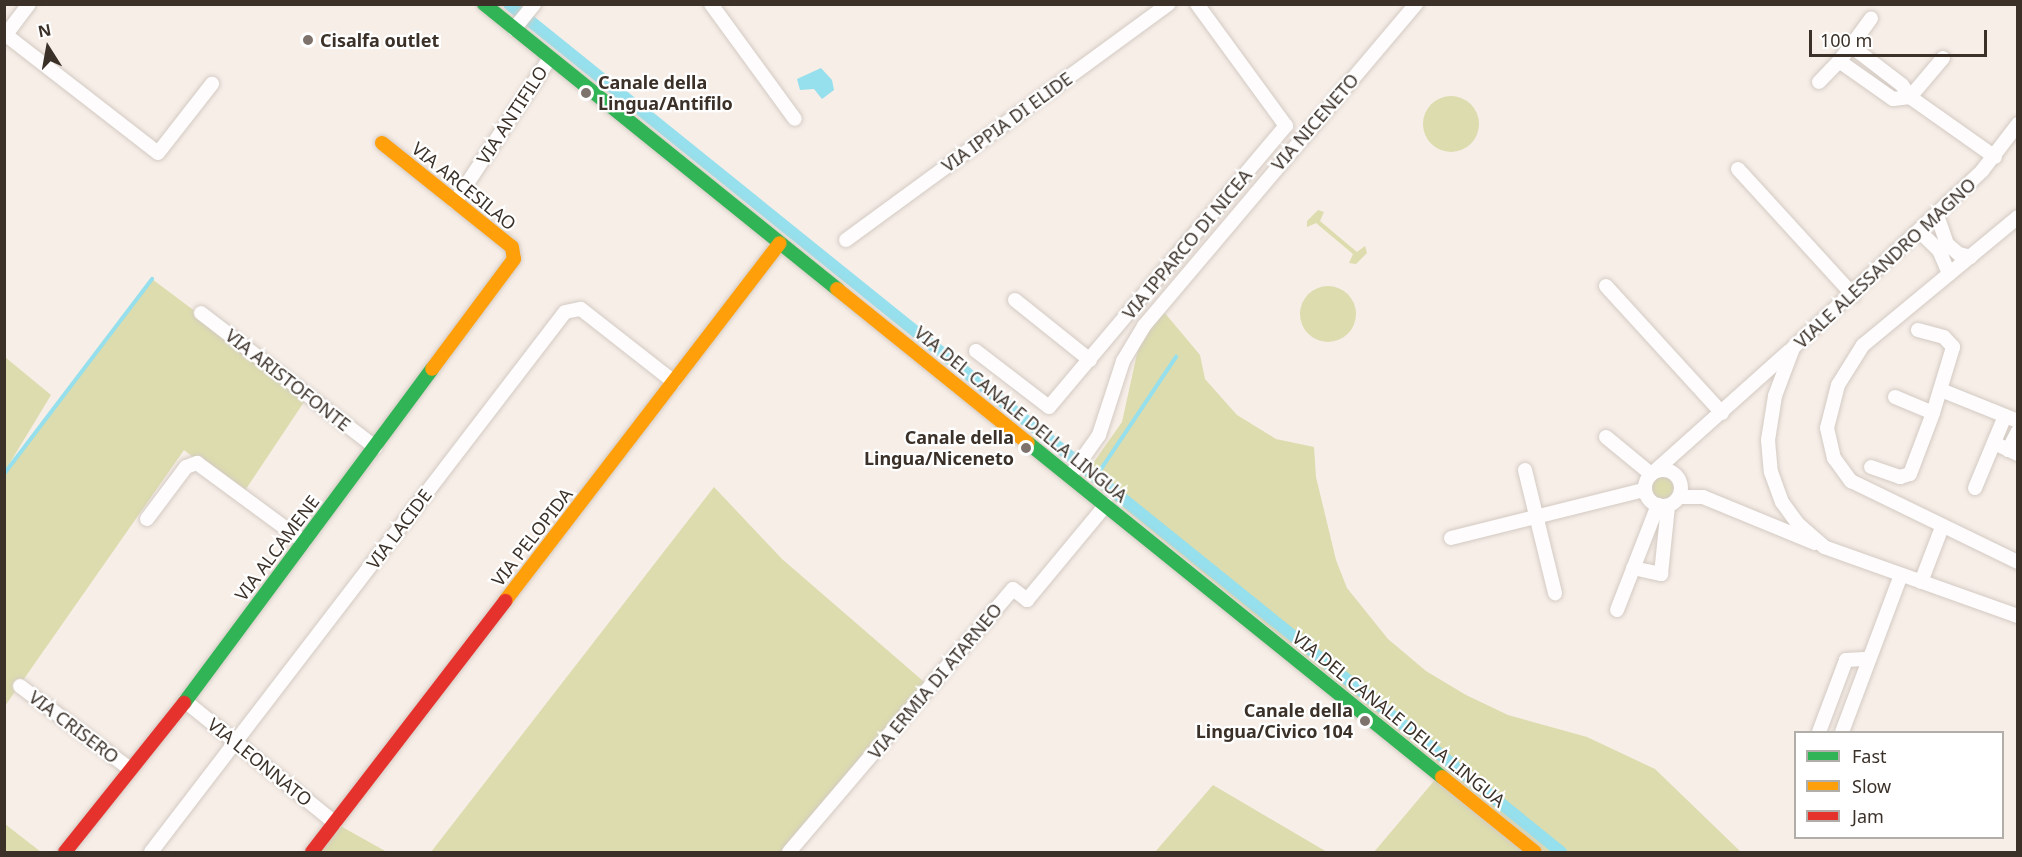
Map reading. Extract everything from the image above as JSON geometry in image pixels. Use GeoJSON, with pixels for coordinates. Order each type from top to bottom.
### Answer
{"type":"FeatureCollection","features":[{"type":"Feature","properties":{"kind":"street"},"geometry":{"type":"LineString","coordinates":[[29,4],[5,36],[158,153],[212,84]]}},
{"type":"Feature","properties":{"kind":"street","name":"VIA DEL CANALE DELLA LINGUA"},"geometry":{"type":"LineString","coordinates":[[484,4],[516,26],[550,58],[780,243],[1073,472],[1106,505],[1532,852]]}},
{"type":"Feature","properties":{"kind":"street","name":"VIA IPPIA DI ELIDE"},"geometry":{"type":"LineString","coordinates":[[846,240],[1169,4]]}},
{"type":"Feature","properties":{"kind":"street"},"geometry":{"type":"LineString","coordinates":[[1197,4],[1286,126],[1299,139]]}},
{"type":"Feature","properties":{"kind":"street","name":"VIA NICENETO"},"geometry":{"type":"LineString","coordinates":[[1073,472],[1101,430],[1121,366],[1135,339],[1299,139],[1416,4]]}},
{"type":"Feature","properties":{"kind":"street"},"geometry":{"type":"LineString","coordinates":[[516,26],[533,5]]}},
{"type":"Feature","properties":{"kind":"street"},"geometry":{"type":"LineString","coordinates":[[712,5],[795,119]]}},
{"type":"Feature","properties":{"kind":"street"},"geometry":{"type":"LineString","coordinates":[[1819,82],[1851,46],[1871,18]]}},
{"type":"Feature","properties":{"kind":"street"},"geometry":{"type":"LineString","coordinates":[[1851,46],[1902,85],[1910,97],[1995,157]]}},
{"type":"Feature","properties":{"kind":"street"},"geometry":{"type":"LineString","coordinates":[[1839,60],[1893,99],[1910,97],[1943,57]]}},
{"type":"Feature","properties":{"kind":"street","name":"VIA ANTIFILO"},"geometry":{"type":"LineString","coordinates":[[455,202],[550,58]]}},
{"type":"Feature","properties":{"kind":"street","name":"VIALE ALESSANDRO MAGNO"},"geometry":{"type":"LineString","coordinates":[[2018,124],[1995,157],[1853,295],[1793,348],[1770,418],[1770,465],[1786,509],[1824,547],[2018,616]]}},
{"type":"Feature","properties":{"kind":"street","name":"VIA IPPARCO DI NICEA"},"geometry":{"type":"LineString","coordinates":[[976,351],[1049,407],[1286,126]]}},
{"type":"Feature","properties":{"kind":"street","name":"VIA ARCESILAO"},"geometry":{"type":"LineString","coordinates":[[381,143],[513,249],[513,262]]}},
{"type":"Feature","properties":{"kind":"street"},"geometry":{"type":"LineString","coordinates":[[1738,169],[1853,295]]}},
{"type":"Feature","properties":{"kind":"street"},"geometry":{"type":"LineString","coordinates":[[1937,214],[1947,244],[1959,255],[1971,257]]}},
{"type":"Feature","properties":{"kind":"street"},"geometry":{"type":"LineString","coordinates":[[2018,217],[1863,345],[1838,385],[1827,428],[1834,458],[1847,479],[2018,562]]}},
{"type":"Feature","properties":{"kind":"street"},"geometry":{"type":"LineString","coordinates":[[1919,231],[1939,250],[1949,274]]}},
{"type":"Feature","properties":{"kind":"street","name":"VIA PELOPIDA"},"geometry":{"type":"LineString","coordinates":[[312,852],[780,243]]}},
{"type":"Feature","properties":{"kind":"street","name":"VIA ALCAMENE"},"geometry":{"type":"LineString","coordinates":[[65,852],[129,768],[185,702],[513,262]]}},
{"type":"Feature","properties":{"kind":"street"},"geometry":{"type":"LineString","coordinates":[[1606,286],[1722,413]]}},
{"type":"Feature","properties":{"kind":"street"},"geometry":{"type":"LineString","coordinates":[[1015,300],[1090,360]]}},
{"type":"Feature","properties":{"kind":"street","name":"VIA LACIDE"},"geometry":{"type":"LineString","coordinates":[[151,852],[565,312],[575,308],[584,311],[674,382]]}},
{"type":"Feature","properties":{"kind":"street","name":"VIA ARISTOFONTE"},"geometry":{"type":"LineString","coordinates":[[201,312],[375,447]]}},
{"type":"Feature","properties":{"kind":"street"},"geometry":{"type":"LineString","coordinates":[[1871,468],[1900,477],[1910,474],[1941,390],[1952,356],[1951,343],[1944,337],[1918,330]]}},
{"type":"Feature","properties":{"kind":"street"},"geometry":{"type":"LineString","coordinates":[[1451,538],[1644,490],[1653,473],[1793,348]]}},
{"type":"Feature","properties":{"kind":"street"},"geometry":{"type":"LineString","coordinates":[[1941,390],[2011,418],[1994,443],[1975,488]]}},
{"type":"Feature","properties":{"kind":"street"},"geometry":{"type":"LineString","coordinates":[[1895,397],[1933,413]]}},
{"type":"Feature","properties":{"kind":"street"},"geometry":{"type":"LineString","coordinates":[[1994,443],[2013,452],[2018,431]]}},
{"type":"Feature","properties":{"kind":"street"},"geometry":{"type":"LineString","coordinates":[[1606,437],[1653,473],[1674,473],[1681,488],[1668,503],[1633,568],[1617,610]]}},
{"type":"Feature","properties":{"kind":"street"},"geometry":{"type":"LineString","coordinates":[[147,519],[186,467],[197,463],[304,542]]}},
{"type":"Feature","properties":{"kind":"street"},"geometry":{"type":"LineString","coordinates":[[1525,470],[1555,593]]}},
{"type":"Feature","properties":{"kind":"street"},"geometry":{"type":"LineString","coordinates":[[1644,490],[1647,498],[1668,503],[1703,497],[1824,547]]}},
{"type":"Feature","properties":{"kind":"street"},"geometry":{"type":"LineString","coordinates":[[1633,568],[1661,574],[1668,503]]}},
{"type":"Feature","properties":{"kind":"street","name":"VIA ERMIA DI ATARNEO"},"geometry":{"type":"LineString","coordinates":[[789,852],[1013,589],[1027,600],[1106,505]]}},
{"type":"Feature","properties":{"kind":"street"},"geometry":{"type":"LineString","coordinates":[[1921,582],[1942,527]]}},
{"type":"Feature","properties":{"kind":"street"},"geometry":{"type":"LineString","coordinates":[[1842,731],[1900,575]]}},
{"type":"Feature","properties":{"kind":"street"},"geometry":{"type":"LineString","coordinates":[[1819,731],[1846,660],[1868,659]]}},
{"type":"Feature","properties":{"kind":"street","name":"VIA CRISERO"},"geometry":{"type":"LineString","coordinates":[[20,686],[129,768]]}},
{"type":"Feature","properties":{"kind":"street","name":"VIA LEONNATO"},"geometry":{"type":"LineString","coordinates":[[185,702],[335,823]]}},
{"type":"Feature","properties":{"kind":"green space"},"geometry":{"type":"Polygon","coordinates":[[[1451,96],[1462,98],[1471,104],[1477,113],[1479,124],[1477,135],[1471,144],[1462,150],[1451,152],[1440,150],[1431,144],[1425,135],[1423,124],[1425,113],[1431,104],[1440,98],[1451,96]]]}},
{"type":"Feature","properties":{"kind":"green space"},"geometry":{"type":"Polygon","coordinates":[[[1318,210],[1324,212],[1320,221],[1357,252],[1365,246],[1367,253],[1356,264],[1349,263],[1353,254],[1316,223],[1307,227],[1307,221],[1318,210]]]}},
{"type":"Feature","properties":{"kind":"green space"},"geometry":{"type":"Polygon","coordinates":[[[152,279],[308,396],[242,495],[184,450],[5,706],[4,474],[152,279]]]}},
{"type":"Feature","properties":{"kind":"green space"},"geometry":{"type":"Polygon","coordinates":[[[1328,286],[1339,288],[1348,294],[1354,303],[1356,314],[1354,325],[1348,334],[1339,340],[1328,342],[1317,340],[1308,334],[1302,325],[1300,314],[1302,303],[1308,294],[1317,288],[1328,286]]]}},
{"type":"Feature","properties":{"kind":"green space"},"geometry":{"type":"Polygon","coordinates":[[[1164,312],[1200,355],[1205,379],[1237,415],[1276,439],[1314,447],[1316,477],[1336,560],[1347,588],[1388,639],[1426,671],[1466,695],[1508,715],[1587,737],[1655,769],[1741,852],[1545,852],[1084,476],[1122,422],[1140,340],[1164,312]]]}},
{"type":"Feature","properties":{"kind":"green space"},"geometry":{"type":"Polygon","coordinates":[[[5,357],[51,395],[5,471],[5,357]]]}},
{"type":"Feature","properties":{"kind":"green space"},"geometry":{"type":"Polygon","coordinates":[[[1658,477],[1666,477],[1673,484],[1673,492],[1666,499],[1658,499],[1651,492],[1651,484],[1658,477]]]}},
{"type":"Feature","properties":{"kind":"green space"},"geometry":{"type":"Polygon","coordinates":[[[714,487],[782,559],[930,687],[789,852],[431,852],[714,487]]]}},
{"type":"Feature","properties":{"kind":"green space"},"geometry":{"type":"Polygon","coordinates":[[[1439,775],[1535,852],[1374,852],[1439,775]]]}},
{"type":"Feature","properties":{"kind":"green space"},"geometry":{"type":"Polygon","coordinates":[[[1213,785],[1327,852],[1155,852],[1213,785]]]}},
{"type":"Feature","properties":{"kind":"green space"},"geometry":{"type":"Polygon","coordinates":[[[335,823],[387,852],[312,852],[335,823]]]}},
{"type":"Feature","properties":{"kind":"green space"},"geometry":{"type":"Polygon","coordinates":[[[5,824],[41,852],[5,852],[5,824]]]}},
{"type":"Feature","properties":{"kind":"water"},"geometry":{"type":"Polygon","coordinates":[[[821,68],[832,80],[834,90],[822,99],[814,89],[800,90],[797,79],[821,68]]]}},
{"type":"Feature","properties":{"kind":"waterway"},"geometry":{"type":"LineString","coordinates":[[509,4],[1561,852]]}},
{"type":"Feature","properties":{"kind":"waterway"},"geometry":{"type":"LineString","coordinates":[[4,474],[152,279]]}},
{"type":"Feature","properties":{"kind":"waterway"},"geometry":{"type":"LineString","coordinates":[[1095,478],[1176,357]]}},
{"type":"Feature","properties":{"kind":"traffic: fast"},"geometry":{"type":"LineString","coordinates":[[484,4],[837,289]]}},
{"type":"Feature","properties":{"kind":"traffic: fast"},"geometry":{"type":"LineString","coordinates":[[184,703],[432,369]]}},
{"type":"Feature","properties":{"kind":"traffic: fast"},"geometry":{"type":"LineString","coordinates":[[1028,443],[1442,777]]}},
{"type":"Feature","properties":{"kind":"traffic: slow"},"geometry":{"type":"LineString","coordinates":[[382,143],[512,247],[514,259],[432,369]]}},
{"type":"Feature","properties":{"kind":"traffic: slow"},"geometry":{"type":"LineString","coordinates":[[505,601],[780,243]]}},
{"type":"Feature","properties":{"kind":"traffic: slow"},"geometry":{"type":"LineString","coordinates":[[837,289],[1028,443]]}},
{"type":"Feature","properties":{"kind":"traffic: slow"},"geometry":{"type":"LineString","coordinates":[[1442,777],[1535,852]]}},
{"type":"Feature","properties":{"kind":"traffic: jam"},"geometry":{"type":"LineString","coordinates":[[312,852],[505,601]]}},
{"type":"Feature","properties":{"kind":"traffic: jam"},"geometry":{"type":"LineString","coordinates":[[65,852],[184,703]]}},
{"type":"Feature","properties":{"kind":"place","name":"Cisalfa outlet"},"geometry":{"type":"Point","coordinates":[308,40]}},
{"type":"Feature","properties":{"kind":"place","name":"Canale della Lingua/Antifilo"},"geometry":{"type":"Point","coordinates":[586,93]}},
{"type":"Feature","properties":{"kind":"place","name":"Canale della Lingua/Niceneto"},"geometry":{"type":"Point","coordinates":[1026,448]}},
{"type":"Feature","properties":{"kind":"place","name":"Canale della Lingua/Civico 104"},"geometry":{"type":"Point","coordinates":[1365,721]}}]}
